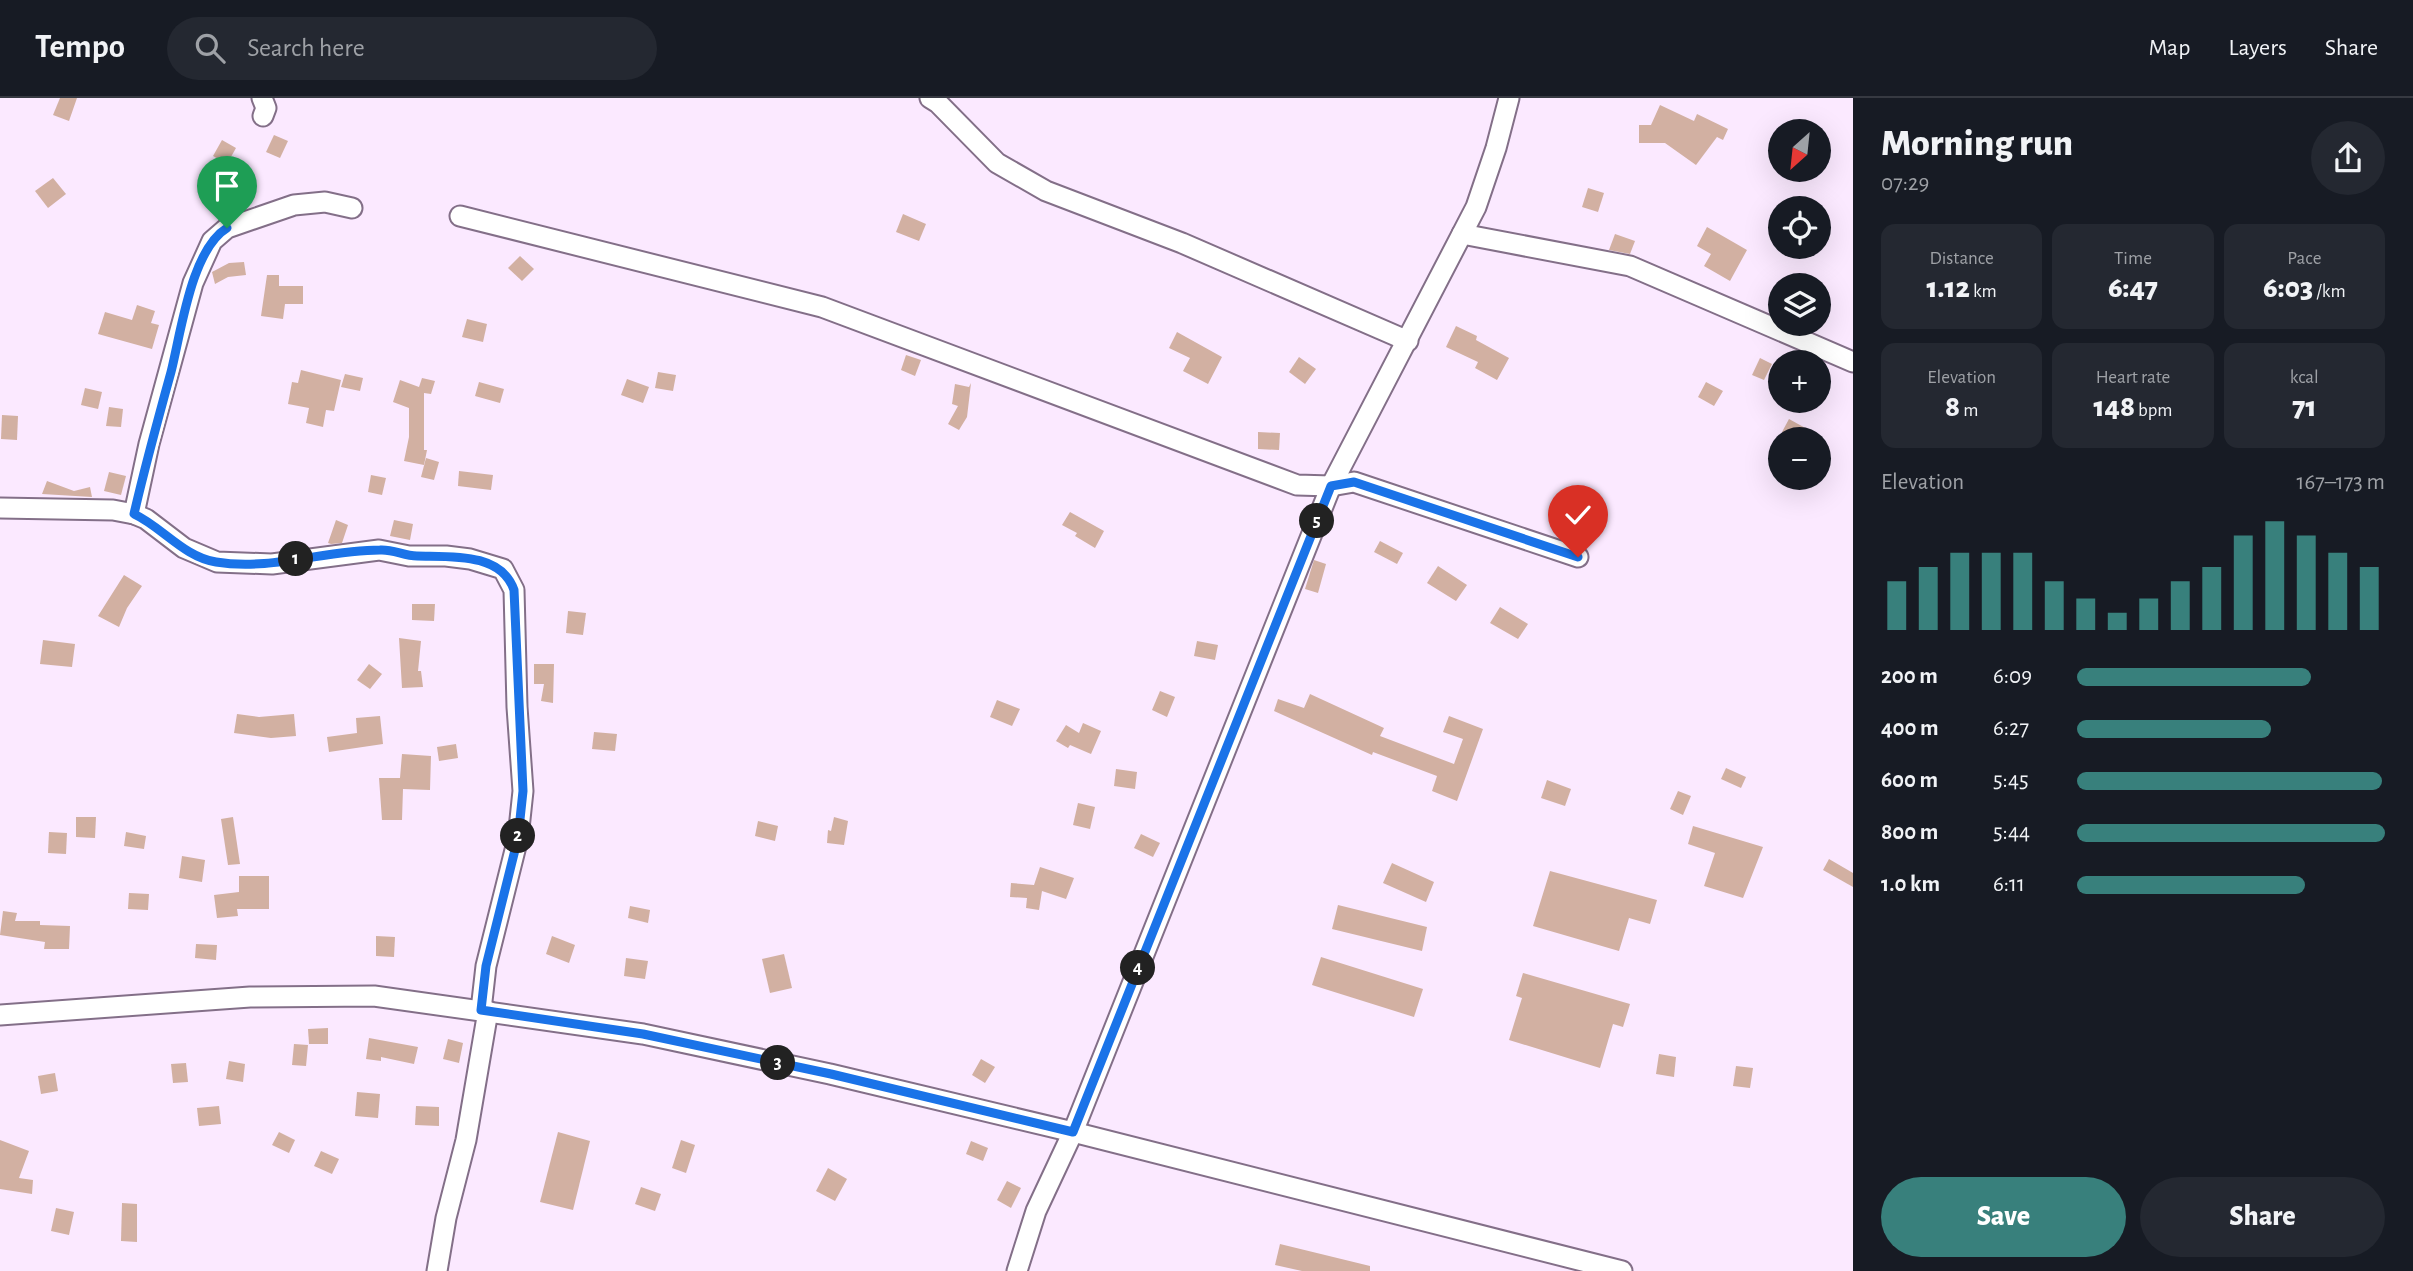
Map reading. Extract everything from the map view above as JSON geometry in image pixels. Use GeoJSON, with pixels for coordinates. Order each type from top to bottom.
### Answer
{"type":"FeatureCollection","features":[{"type":"Feature","properties":{"kind":"street"},"geometry":{"type":"LineString","coordinates":[[930,98],[997,163],[1046,191],[1182,243],[1408,341]]}},
{"type":"Feature","properties":{"kind":"street"},"geometry":{"type":"LineString","coordinates":[[1017,1271],[1036,1211],[1073,1132],[1331,486],[1462,234],[1484,184],[1509,98]]}},
{"type":"Feature","properties":{"kind":"street"},"geometry":{"type":"LineString","coordinates":[[134,514],[149,444],[193,283],[212,242],[227,228],[294,205],[325,202],[352,208]]}},
{"type":"Feature","properties":{"kind":"street"},"geometry":{"type":"LineString","coordinates":[[460,216],[822,307],[1297,485],[1331,486],[1354,482],[1578,557]]}},
{"type":"Feature","properties":{"kind":"street"},"geometry":{"type":"LineString","coordinates":[[1462,234],[1630,266],[1853,362]]}},
{"type":"Feature","properties":{"kind":"street"},"geometry":{"type":"LineString","coordinates":[[0,508],[113,510],[134,514],[146,519],[184,548],[217,562],[271,564],[379,550],[409,556],[470,559],[496,566],[508,576],[514,590],[523,791],[521,821],[486,966],[484,1011],[466,1140],[446,1218],[437,1271]]}},
{"type":"Feature","properties":{"kind":"street"},"geometry":{"type":"LineString","coordinates":[[0,1015],[250,997],[374,996],[643,1034],[831,1074],[1073,1132],[1622,1271]]}},
{"type":"Feature","properties":{"kind":"building"},"geometry":{"type":"Polygon","coordinates":[[[60,98],[77,98],[69,121],[53,115],[60,98]]]}},
{"type":"Feature","properties":{"kind":"building"},"geometry":{"type":"Polygon","coordinates":[[[1660,105],[1694,121],[1697,114],[1728,129],[1723,140],[1717,137],[1696,165],[1665,143],[1639,143],[1639,125],[1651,125],[1660,105]]]}},
{"type":"Feature","properties":{"kind":"building"},"geometry":{"type":"Polygon","coordinates":[[[274,135],[288,141],[280,158],[266,152],[274,135]]]}},
{"type":"Feature","properties":{"kind":"building"},"geometry":{"type":"Polygon","coordinates":[[[222,140],[236,148],[227,164],[213,156],[222,140]]]}},
{"type":"Feature","properties":{"kind":"building"},"geometry":{"type":"Polygon","coordinates":[[[53,178],[66,194],[48,208],[35,191],[53,178]]]}},
{"type":"Feature","properties":{"kind":"building"},"geometry":{"type":"Polygon","coordinates":[[[218,185],[238,194],[230,212],[209,202],[218,185]]]}},
{"type":"Feature","properties":{"kind":"building"},"geometry":{"type":"Polygon","coordinates":[[[1588,188],[1604,193],[1598,212],[1582,207],[1588,188]]]}},
{"type":"Feature","properties":{"kind":"building"},"geometry":{"type":"Polygon","coordinates":[[[903,214],[926,224],[919,241],[896,232],[903,214]]]}},
{"type":"Feature","properties":{"kind":"building"},"geometry":{"type":"Polygon","coordinates":[[[1707,227],[1747,250],[1730,281],[1704,266],[1711,254],[1697,246],[1707,227]]]}},
{"type":"Feature","properties":{"kind":"building"},"geometry":{"type":"Polygon","coordinates":[[[1615,234],[1635,241],[1630,254],[1609,250],[1615,234]]]}},
{"type":"Feature","properties":{"kind":"building"},"geometry":{"type":"Polygon","coordinates":[[[520,256],[534,269],[522,281],[508,268],[520,256]]]}},
{"type":"Feature","properties":{"kind":"building"},"geometry":{"type":"Polygon","coordinates":[[[244,262],[246,275],[228,277],[215,284],[212,272],[229,263],[244,262]]]}},
{"type":"Feature","properties":{"kind":"building"},"geometry":{"type":"Polygon","coordinates":[[[267,275],[279,275],[279,286],[303,286],[303,304],[285,304],[283,319],[261,316],[267,275]]]}},
{"type":"Feature","properties":{"kind":"building"},"geometry":{"type":"Polygon","coordinates":[[[137,305],[155,311],[151,323],[159,325],[152,349],[98,334],[105,312],[132,320],[137,305]]]}},
{"type":"Feature","properties":{"kind":"building"},"geometry":{"type":"Polygon","coordinates":[[[467,319],[487,324],[483,342],[462,337],[467,319]]]}},
{"type":"Feature","properties":{"kind":"building"},"geometry":{"type":"Polygon","coordinates":[[[1456,326],[1477,336],[1476,340],[1509,358],[1497,380],[1475,368],[1478,362],[1446,347],[1456,326]]]}},
{"type":"Feature","properties":{"kind":"building"},"geometry":{"type":"Polygon","coordinates":[[[1177,332],[1222,357],[1208,384],[1183,371],[1190,358],[1169,348],[1177,332]]]}},
{"type":"Feature","properties":{"kind":"building"},"geometry":{"type":"Polygon","coordinates":[[[906,355],[921,360],[915,376],[901,370],[906,355]]]}},
{"type":"Feature","properties":{"kind":"building"},"geometry":{"type":"Polygon","coordinates":[[[1299,357],[1316,369],[1305,384],[1289,372],[1299,357]]]}},
{"type":"Feature","properties":{"kind":"building"},"geometry":{"type":"Polygon","coordinates":[[[1760,358],[1768,362],[1768,372],[1764,380],[1752,375],[1760,358]]]}},
{"type":"Feature","properties":{"kind":"building"},"geometry":{"type":"Polygon","coordinates":[[[301,370],[341,380],[334,411],[326,410],[323,427],[306,423],[309,408],[288,404],[292,382],[298,383],[301,370]]]}},
{"type":"Feature","properties":{"kind":"building"},"geometry":{"type":"Polygon","coordinates":[[[658,372],[676,375],[673,391],[655,388],[658,372]]]}},
{"type":"Feature","properties":{"kind":"building"},"geometry":{"type":"Polygon","coordinates":[[[345,374],[363,378],[360,391],[341,387],[345,374]]]}},
{"type":"Feature","properties":{"kind":"building"},"geometry":{"type":"Polygon","coordinates":[[[422,378],[435,381],[431,394],[424,393],[424,450],[427,450],[424,465],[404,461],[409,437],[409,408],[393,402],[400,380],[419,387],[422,378]]]}},
{"type":"Feature","properties":{"kind":"building"},"geometry":{"type":"Polygon","coordinates":[[[627,379],[649,387],[643,403],[621,395],[627,379]]]}},
{"type":"Feature","properties":{"kind":"building"},"geometry":{"type":"Polygon","coordinates":[[[479,382],[504,389],[500,403],[475,396],[479,382]]]}},
{"type":"Feature","properties":{"kind":"building"},"geometry":{"type":"Polygon","coordinates":[[[1706,382],[1723,391],[1714,406],[1698,397],[1706,382]]]}},
{"type":"Feature","properties":{"kind":"building"},"geometry":{"type":"Polygon","coordinates":[[[971,383],[967,417],[959,430],[948,424],[958,406],[952,404],[955,384],[969,387],[971,383]]]}},
{"type":"Feature","properties":{"kind":"building"},"geometry":{"type":"Polygon","coordinates":[[[85,388],[102,392],[98,409],[81,405],[85,388]]]}},
{"type":"Feature","properties":{"kind":"building"},"geometry":{"type":"Polygon","coordinates":[[[109,407],[123,409],[121,427],[106,426],[109,407]]]}},
{"type":"Feature","properties":{"kind":"building"},"geometry":{"type":"Polygon","coordinates":[[[2,415],[18,416],[17,440],[1,439],[2,415]]]}},
{"type":"Feature","properties":{"kind":"building"},"geometry":{"type":"Polygon","coordinates":[[[1789,419],[1804,427],[1785,427],[1789,419]]]}},
{"type":"Feature","properties":{"kind":"building"},"geometry":{"type":"Polygon","coordinates":[[[1258,432],[1280,433],[1279,450],[1258,449],[1258,432]]]}},
{"type":"Feature","properties":{"kind":"building"},"geometry":{"type":"Polygon","coordinates":[[[426,458],[439,462],[434,480],[421,477],[426,458]]]}},
{"type":"Feature","properties":{"kind":"building"},"geometry":{"type":"Polygon","coordinates":[[[459,471],[493,475],[491,490],[458,486],[459,471]]]}},
{"type":"Feature","properties":{"kind":"building"},"geometry":{"type":"Polygon","coordinates":[[[109,472],[126,476],[121,495],[104,491],[109,472]]]}},
{"type":"Feature","properties":{"kind":"building"},"geometry":{"type":"Polygon","coordinates":[[[371,475],[386,478],[382,495],[368,492],[371,475]]]}},
{"type":"Feature","properties":{"kind":"building"},"geometry":{"type":"Polygon","coordinates":[[[47,481],[74,491],[90,487],[92,497],[42,494],[47,481]]]}},
{"type":"Feature","properties":{"kind":"building"},"geometry":{"type":"Polygon","coordinates":[[[1591,497],[1605,503],[1598,523],[1584,517],[1591,497]]]}},
{"type":"Feature","properties":{"kind":"building"},"geometry":{"type":"Polygon","coordinates":[[[1070,512],[1104,531],[1095,548],[1062,525],[1070,512]]]}},
{"type":"Feature","properties":{"kind":"building"},"geometry":{"type":"Polygon","coordinates":[[[336,520],[348,525],[342,543],[331,544],[328,543],[336,520]]]}},
{"type":"Feature","properties":{"kind":"building"},"geometry":{"type":"Polygon","coordinates":[[[394,520],[413,524],[410,540],[390,536],[394,520]]]}},
{"type":"Feature","properties":{"kind":"building"},"geometry":{"type":"Polygon","coordinates":[[[1380,541],[1403,553],[1397,564],[1374,552],[1380,541]]]}},
{"type":"Feature","properties":{"kind":"building"},"geometry":{"type":"Polygon","coordinates":[[[1314,560],[1326,564],[1318,593],[1305,589],[1314,560]]]}},
{"type":"Feature","properties":{"kind":"building"},"geometry":{"type":"Polygon","coordinates":[[[1438,566],[1467,585],[1456,601],[1427,583],[1438,566]]]}},
{"type":"Feature","properties":{"kind":"building"},"geometry":{"type":"Polygon","coordinates":[[[124,575],[142,586],[127,608],[119,627],[98,616],[124,575]]]}},
{"type":"Feature","properties":{"kind":"building"},"geometry":{"type":"Polygon","coordinates":[[[412,604],[435,604],[434,621],[412,620],[412,604]]]}},
{"type":"Feature","properties":{"kind":"building"},"geometry":{"type":"Polygon","coordinates":[[[1500,607],[1528,624],[1518,639],[1490,623],[1500,607]]]}},
{"type":"Feature","properties":{"kind":"building"},"geometry":{"type":"Polygon","coordinates":[[[568,611],[586,613],[583,635],[566,633],[568,611]]]}},
{"type":"Feature","properties":{"kind":"building"},"geometry":{"type":"Polygon","coordinates":[[[399,638],[421,641],[418,671],[421,671],[423,687],[402,688],[399,638]]]}},
{"type":"Feature","properties":{"kind":"building"},"geometry":{"type":"Polygon","coordinates":[[[43,640],[75,644],[72,667],[40,664],[43,640]]]}},
{"type":"Feature","properties":{"kind":"building"},"geometry":{"type":"Polygon","coordinates":[[[1197,641],[1218,645],[1215,660],[1194,656],[1197,641]]]}},
{"type":"Feature","properties":{"kind":"building"},"geometry":{"type":"Polygon","coordinates":[[[369,664],[382,674],[370,689],[357,680],[369,664]]]}},
{"type":"Feature","properties":{"kind":"building"},"geometry":{"type":"Polygon","coordinates":[[[534,664],[554,664],[553,703],[541,701],[544,684],[534,684],[534,664]]]}},
{"type":"Feature","properties":{"kind":"building"},"geometry":{"type":"Polygon","coordinates":[[[1160,691],[1175,697],[1167,717],[1152,710],[1160,691]]]}},
{"type":"Feature","properties":{"kind":"building"},"geometry":{"type":"Polygon","coordinates":[[[1310,694],[1384,728],[1380,736],[1454,764],[1463,739],[1443,732],[1449,716],[1483,729],[1457,801],[1432,791],[1437,776],[1373,752],[1372,755],[1274,711],[1278,699],[1304,708],[1310,694]]]}},
{"type":"Feature","properties":{"kind":"building"},"geometry":{"type":"Polygon","coordinates":[[[997,700],[1020,709],[1012,726],[990,717],[997,700]]]}},
{"type":"Feature","properties":{"kind":"building"},"geometry":{"type":"Polygon","coordinates":[[[237,714],[259,717],[294,714],[296,736],[271,738],[234,733],[237,714]]]}},
{"type":"Feature","properties":{"kind":"building"},"geometry":{"type":"Polygon","coordinates":[[[380,716],[383,744],[329,752],[327,737],[357,733],[356,718],[380,716]]]}},
{"type":"Feature","properties":{"kind":"building"},"geometry":{"type":"Polygon","coordinates":[[[1083,723],[1101,731],[1091,754],[1070,745],[1068,748],[1056,741],[1066,725],[1079,733],[1083,723]]]}},
{"type":"Feature","properties":{"kind":"building"},"geometry":{"type":"Polygon","coordinates":[[[594,732],[617,734],[615,751],[592,749],[594,732]]]}},
{"type":"Feature","properties":{"kind":"building"},"geometry":{"type":"Polygon","coordinates":[[[456,744],[458,758],[439,761],[437,747],[456,744]]]}},
{"type":"Feature","properties":{"kind":"building"},"geometry":{"type":"Polygon","coordinates":[[[402,754],[431,756],[430,790],[403,789],[402,820],[382,820],[379,778],[400,778],[402,754]]]}},
{"type":"Feature","properties":{"kind":"building"},"geometry":{"type":"Polygon","coordinates":[[[1726,768],[1746,777],[1741,788],[1721,779],[1726,768]]]}},
{"type":"Feature","properties":{"kind":"building"},"geometry":{"type":"Polygon","coordinates":[[[1116,769],[1137,772],[1135,789],[1114,786],[1116,769]]]}},
{"type":"Feature","properties":{"kind":"building"},"geometry":{"type":"Polygon","coordinates":[[[1547,780],[1571,789],[1565,806],[1541,798],[1547,780]]]}},
{"type":"Feature","properties":{"kind":"building"},"geometry":{"type":"Polygon","coordinates":[[[1678,791],[1691,796],[1683,815],[1670,809],[1678,791]]]}},
{"type":"Feature","properties":{"kind":"building"},"geometry":{"type":"Polygon","coordinates":[[[1078,803],[1095,807],[1090,829],[1073,825],[1078,803]]]}},
{"type":"Feature","properties":{"kind":"building"},"geometry":{"type":"Polygon","coordinates":[[[76,817],[96,817],[95,838],[76,837],[76,817]]]}},
{"type":"Feature","properties":{"kind":"building"},"geometry":{"type":"Polygon","coordinates":[[[233,817],[240,864],[228,865],[221,819],[233,817]]]}},
{"type":"Feature","properties":{"kind":"building"},"geometry":{"type":"Polygon","coordinates":[[[834,817],[848,821],[844,845],[827,843],[828,830],[831,831],[834,817]]]}},
{"type":"Feature","properties":{"kind":"building"},"geometry":{"type":"Polygon","coordinates":[[[758,821],[778,826],[775,841],[755,836],[758,821]]]}},
{"type":"Feature","properties":{"kind":"building"},"geometry":{"type":"Polygon","coordinates":[[[1693,826],[1763,847],[1743,898],[1704,886],[1715,853],[1688,844],[1693,826]]]}},
{"type":"Feature","properties":{"kind":"building"},"geometry":{"type":"Polygon","coordinates":[[[49,832],[67,833],[66,854],[48,853],[49,832]]]}},
{"type":"Feature","properties":{"kind":"building"},"geometry":{"type":"Polygon","coordinates":[[[126,832],[146,836],[144,849],[124,846],[126,832]]]}},
{"type":"Feature","properties":{"kind":"building"},"geometry":{"type":"Polygon","coordinates":[[[1141,834],[1160,843],[1153,857],[1134,848],[1141,834]]]}},
{"type":"Feature","properties":{"kind":"building"},"geometry":{"type":"Polygon","coordinates":[[[182,856],[205,860],[202,882],[179,878],[182,856]]]}},
{"type":"Feature","properties":{"kind":"building"},"geometry":{"type":"Polygon","coordinates":[[[1829,859],[1853,873],[1853,887],[1823,870],[1829,859]]]}},
{"type":"Feature","properties":{"kind":"building"},"geometry":{"type":"Polygon","coordinates":[[[1392,863],[1434,882],[1426,902],[1383,883],[1392,863]]]}},
{"type":"Feature","properties":{"kind":"building"},"geometry":{"type":"Polygon","coordinates":[[[1040,867],[1074,878],[1066,899],[1042,891],[1039,910],[1026,908],[1027,898],[1010,897],[1011,883],[1034,885],[1040,867]]]}},
{"type":"Feature","properties":{"kind":"building"},"geometry":{"type":"Polygon","coordinates":[[[1550,871],[1657,900],[1650,924],[1629,918],[1619,951],[1533,926],[1550,871]]]}},
{"type":"Feature","properties":{"kind":"building"},"geometry":{"type":"Polygon","coordinates":[[[239,876],[269,876],[269,909],[237,909],[238,916],[217,918],[214,895],[239,892],[239,876]]]}},
{"type":"Feature","properties":{"kind":"building"},"geometry":{"type":"Polygon","coordinates":[[[129,893],[149,894],[148,910],[128,909],[129,893]]]}},
{"type":"Feature","properties":{"kind":"building"},"geometry":{"type":"Polygon","coordinates":[[[1338,905],[1427,927],[1422,951],[1332,929],[1338,905]]]}},
{"type":"Feature","properties":{"kind":"building"},"geometry":{"type":"Polygon","coordinates":[[[630,906],[650,910],[648,923],[628,918],[630,906]]]}},
{"type":"Feature","properties":{"kind":"building"},"geometry":{"type":"Polygon","coordinates":[[[3,911],[17,913],[15,921],[40,921],[40,925],[70,926],[69,949],[44,949],[45,942],[0,935],[3,911]]]}},
{"type":"Feature","properties":{"kind":"building"},"geometry":{"type":"Polygon","coordinates":[[[376,936],[395,937],[394,957],[376,956],[376,936]]]}},
{"type":"Feature","properties":{"kind":"building"},"geometry":{"type":"Polygon","coordinates":[[[552,936],[575,945],[569,963],[546,954],[552,936]]]}},
{"type":"Feature","properties":{"kind":"building"},"geometry":{"type":"Polygon","coordinates":[[[196,944],[217,945],[216,960],[195,958],[196,944]]]}},
{"type":"Feature","properties":{"kind":"building"},"geometry":{"type":"Polygon","coordinates":[[[784,954],[792,988],[770,993],[762,959],[784,954]]]}},
{"type":"Feature","properties":{"kind":"building"},"geometry":{"type":"Polygon","coordinates":[[[1321,957],[1423,989],[1414,1017],[1312,985],[1321,957]]]}},
{"type":"Feature","properties":{"kind":"building"},"geometry":{"type":"Polygon","coordinates":[[[626,958],[648,961],[645,979],[624,976],[626,958]]]}},
{"type":"Feature","properties":{"kind":"building"},"geometry":{"type":"Polygon","coordinates":[[[1523,973],[1630,1004],[1623,1027],[1613,1024],[1600,1068],[1509,1040],[1522,998],[1516,996],[1523,973]]]}},
{"type":"Feature","properties":{"kind":"building"},"geometry":{"type":"Polygon","coordinates":[[[328,1028],[328,1044],[309,1044],[308,1029],[328,1028]]]}},
{"type":"Feature","properties":{"kind":"building"},"geometry":{"type":"Polygon","coordinates":[[[369,1038],[418,1047],[414,1064],[381,1057],[381,1061],[366,1059],[369,1038]]]}},
{"type":"Feature","properties":{"kind":"building"},"geometry":{"type":"Polygon","coordinates":[[[448,1039],[463,1043],[459,1063],[443,1059],[448,1039]]]}},
{"type":"Feature","properties":{"kind":"building"},"geometry":{"type":"Polygon","coordinates":[[[294,1044],[308,1045],[306,1066],[292,1065],[294,1044]]]}},
{"type":"Feature","properties":{"kind":"building"},"geometry":{"type":"Polygon","coordinates":[[[1659,1054],[1676,1057],[1674,1077],[1656,1074],[1659,1054]]]}},
{"type":"Feature","properties":{"kind":"building"},"geometry":{"type":"Polygon","coordinates":[[[981,1059],[995,1067],[985,1083],[972,1075],[981,1059]]]}},
{"type":"Feature","properties":{"kind":"building"},"geometry":{"type":"Polygon","coordinates":[[[229,1061],[245,1064],[243,1082],[226,1079],[229,1061]]]}},
{"type":"Feature","properties":{"kind":"building"},"geometry":{"type":"Polygon","coordinates":[[[186,1063],[188,1082],[173,1083],[171,1064],[186,1063]]]}},
{"type":"Feature","properties":{"kind":"building"},"geometry":{"type":"Polygon","coordinates":[[[1736,1066],[1753,1068],[1750,1088],[1733,1086],[1736,1066]]]}},
{"type":"Feature","properties":{"kind":"building"},"geometry":{"type":"Polygon","coordinates":[[[55,1073],[58,1091],[41,1094],[38,1076],[55,1073]]]}},
{"type":"Feature","properties":{"kind":"building"},"geometry":{"type":"Polygon","coordinates":[[[357,1092],[380,1094],[378,1118],[355,1116],[357,1092]]]}},
{"type":"Feature","properties":{"kind":"building"},"geometry":{"type":"Polygon","coordinates":[[[219,1106],[221,1124],[199,1126],[197,1108],[219,1106]]]}},
{"type":"Feature","properties":{"kind":"building"},"geometry":{"type":"Polygon","coordinates":[[[416,1106],[439,1107],[439,1126],[415,1125],[416,1106]]]}},
{"type":"Feature","properties":{"kind":"building"},"geometry":{"type":"Polygon","coordinates":[[[279,1132],[295,1140],[289,1153],[272,1145],[279,1132]]]}},
{"type":"Feature","properties":{"kind":"building"},"geometry":{"type":"Polygon","coordinates":[[[558,1132],[590,1141],[573,1210],[540,1202],[558,1132]]]}},
{"type":"Feature","properties":{"kind":"building"},"geometry":{"type":"Polygon","coordinates":[[[0,1140],[29,1151],[19,1178],[33,1180],[32,1194],[0,1189],[0,1140]]]}},
{"type":"Feature","properties":{"kind":"building"},"geometry":{"type":"Polygon","coordinates":[[[681,1140],[695,1145],[686,1173],[672,1168],[681,1140]]]}},
{"type":"Feature","properties":{"kind":"building"},"geometry":{"type":"Polygon","coordinates":[[[971,1141],[988,1148],[983,1161],[966,1154],[971,1141]]]}},
{"type":"Feature","properties":{"kind":"building"},"geometry":{"type":"Polygon","coordinates":[[[321,1151],[339,1159],[332,1174],[314,1166],[321,1151]]]}},
{"type":"Feature","properties":{"kind":"building"},"geometry":{"type":"Polygon","coordinates":[[[828,1168],[847,1179],[835,1201],[816,1191],[828,1168]]]}},
{"type":"Feature","properties":{"kind":"building"},"geometry":{"type":"Polygon","coordinates":[[[1007,1181],[1021,1188],[1011,1208],[997,1200],[1007,1181]]]}},
{"type":"Feature","properties":{"kind":"building"},"geometry":{"type":"Polygon","coordinates":[[[641,1187],[661,1194],[655,1211],[635,1204],[641,1187]]]}},
{"type":"Feature","properties":{"kind":"building"},"geometry":{"type":"Polygon","coordinates":[[[122,1203],[137,1204],[137,1242],[121,1241],[122,1203]]]}},
{"type":"Feature","properties":{"kind":"building"},"geometry":{"type":"Polygon","coordinates":[[[56,1208],[74,1212],[69,1235],[51,1231],[56,1208]]]}},
{"type":"Feature","properties":{"kind":"building"},"geometry":{"type":"Polygon","coordinates":[[[1280,1244],[1370,1266],[1370,1271],[1302,1271],[1275,1265],[1280,1244]]]}},
{"type":"Feature","properties":{"kind":"route"},"geometry":{"type":"LineString","coordinates":[[227,228],[212,242],[193,283],[149,444],[134,514],[146,519],[184,548],[204,559],[217,562],[271,564],[327,554],[386,550],[409,556],[470,559],[503,569],[508,576],[514,590],[517,707],[523,791],[518,838],[486,966],[481,1010],[643,1034],[831,1074],[1073,1132],[1331,486],[1354,482],[1578,557]]}}]}
